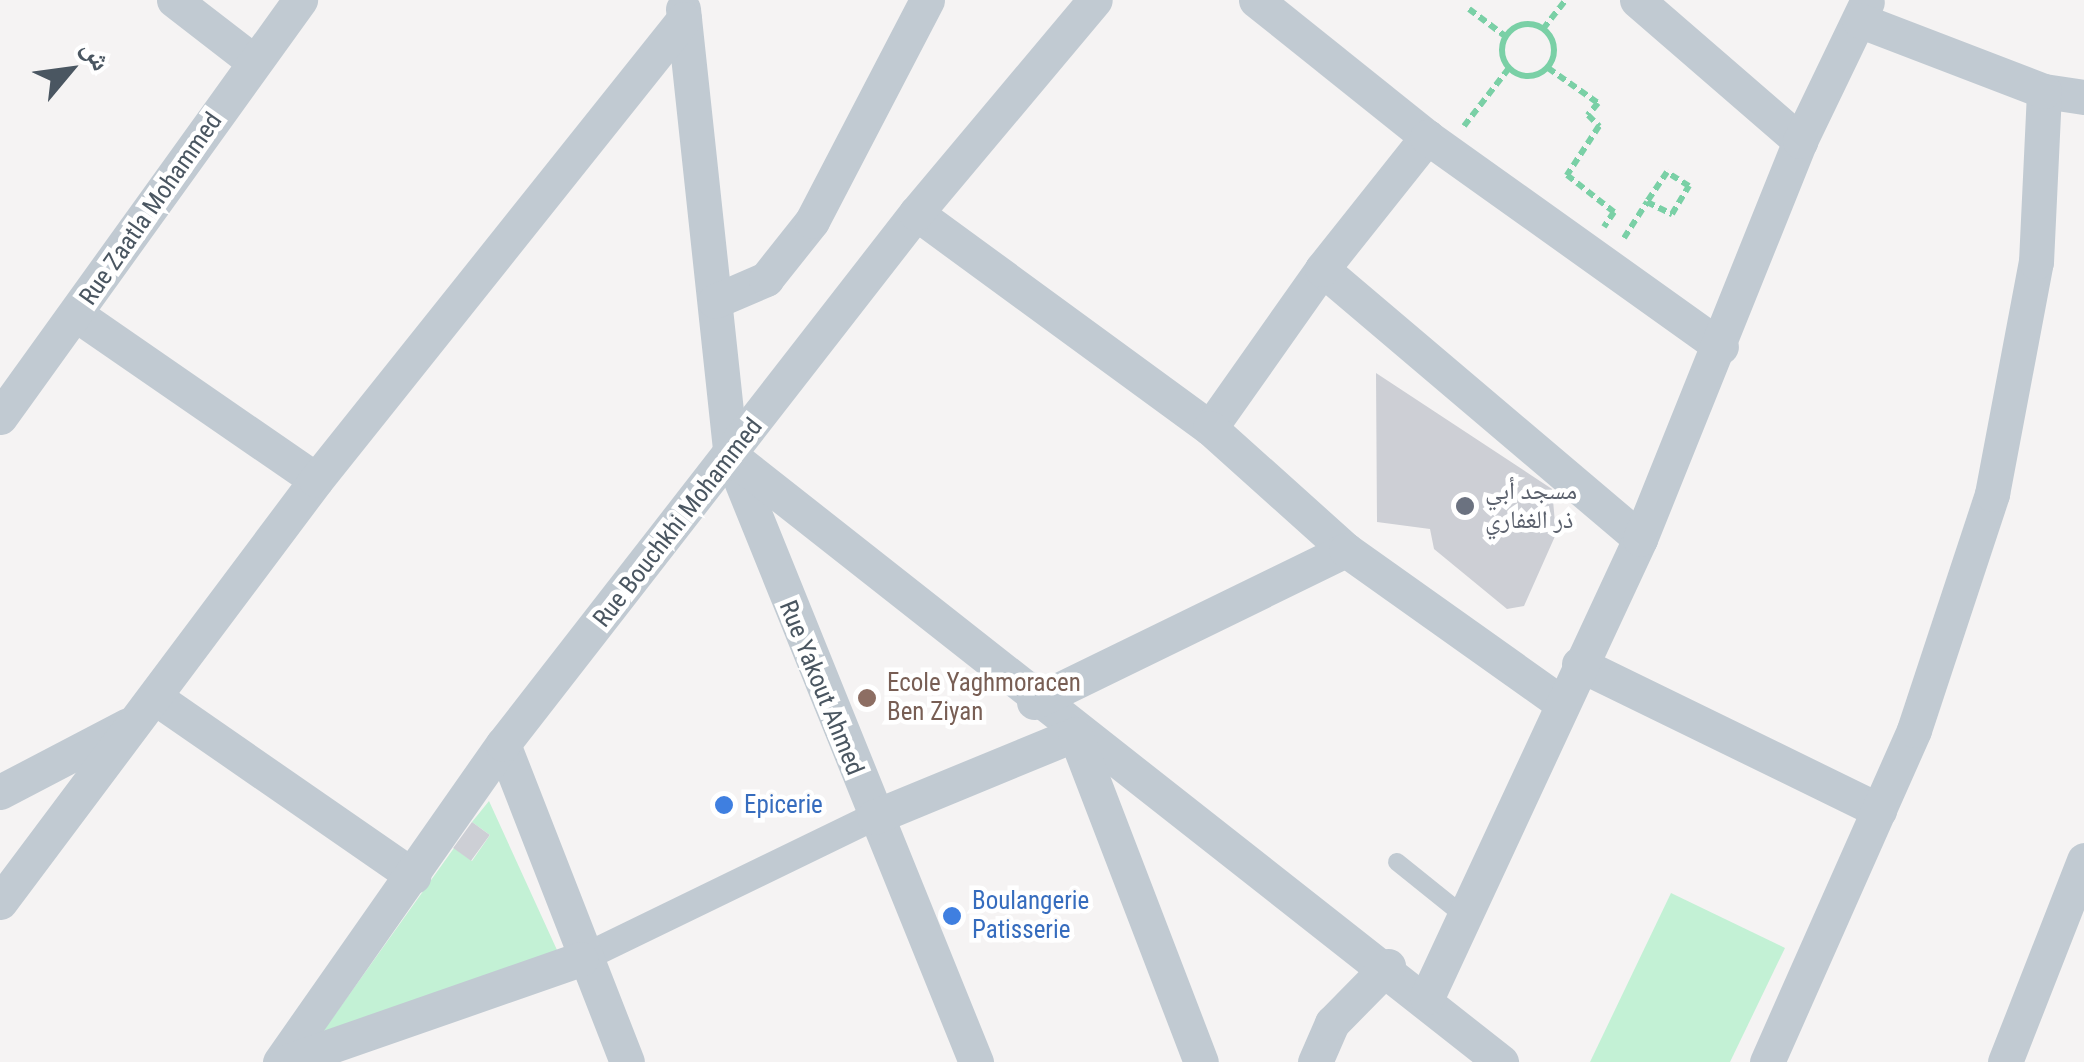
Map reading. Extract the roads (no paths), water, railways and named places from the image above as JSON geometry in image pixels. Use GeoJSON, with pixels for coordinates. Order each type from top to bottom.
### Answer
{"type":"FeatureCollection","features":[{"type":"Feature","properties":{"kind":"street"},"geometry":{"type":"LineString","coordinates":[[174,0],[253,60]]}},
{"type":"Feature","properties":{"kind":"street","name":"Rue Zaatla Mohammed"},"geometry":{"type":"LineString","coordinates":[[0,417],[78,315],[253,60],[300,0]]}},
{"type":"Feature","properties":{"kind":"street"},"geometry":{"type":"LineString","coordinates":[[715,301],[766,279],[812,222],[928,0]]}},
{"type":"Feature","properties":{"kind":"street","name":"Rue Bouchkhi Mohammed"},"geometry":{"type":"LineString","coordinates":[[282,1062],[503,744],[731,456],[916,213],[1095,0]]}},
{"type":"Feature","properties":{"kind":"street"},"geometry":{"type":"LineString","coordinates":[[1256,0],[1444,133],[1722,348]]}},
{"type":"Feature","properties":{"kind":"street"},"geometry":{"type":"LineString","coordinates":[[1637,0],[1800,141]]}},
{"type":"Feature","properties":{"kind":"street"},"geometry":{"type":"LineString","coordinates":[[0,902],[316,480],[683,9]]}},
{"type":"Feature","properties":{"kind":"street","name":"Rue Yakout Ahmed"},"geometry":{"type":"LineString","coordinates":[[683,9],[731,456],[976,1062]]}},
{"type":"Feature","properties":{"kind":"street"},"geometry":{"type":"LineString","coordinates":[[1426,997],[1560,702],[1640,539],[1722,348],[1800,141],[1864,10],[2044,91],[2084,97]]}},
{"type":"Feature","properties":{"kind":"street"},"geometry":{"type":"LineString","coordinates":[[1767,1062],[1879,810],[1992,494],[2036,262],[2044,91]]}},
{"type":"Feature","properties":{"kind":"street"},"geometry":{"type":"LineString","coordinates":[[1210,428],[1322,269],[1444,133]]}},
{"type":"Feature","properties":{"kind":"street"},"geometry":{"type":"LineString","coordinates":[[916,213],[1210,428],[1346,550],[1560,702]]}},
{"type":"Feature","properties":{"kind":"street"},"geometry":{"type":"LineString","coordinates":[[1322,269],[1640,539]]}},
{"type":"Feature","properties":{"kind":"street"},"geometry":{"type":"LineString","coordinates":[[78,315],[316,480]]}},
{"type":"Feature","properties":{"kind":"street"},"geometry":{"type":"LineString","coordinates":[[731,456],[1034,702],[1388,966],[1501,1062]]}},
{"type":"Feature","properties":{"kind":"street"},"geometry":{"type":"LineString","coordinates":[[1034,702],[1346,550]]}},
{"type":"Feature","properties":{"kind":"street"},"geometry":{"type":"LineString","coordinates":[[1578,664],[1879,810]]}},
{"type":"Feature","properties":{"kind":"street"},"geometry":{"type":"LineString","coordinates":[[0,792],[147,709]]}},
{"type":"Feature","properties":{"kind":"street"},"geometry":{"type":"LineString","coordinates":[[147,709],[412,876]]}},
{"type":"Feature","properties":{"kind":"street"},"geometry":{"type":"LineString","coordinates":[[282,1062],[581,959],[874,817],[1075,734]]}},
{"type":"Feature","properties":{"kind":"street"},"geometry":{"type":"LineString","coordinates":[[1075,734],[1201,1062]]}},
{"type":"Feature","properties":{"kind":"street"},"geometry":{"type":"LineString","coordinates":[[503,744],[581,959],[627,1062]]}},
{"type":"Feature","properties":{"kind":"street"},"geometry":{"type":"LineString","coordinates":[[2005,1062],[2084,860]]}},
{"type":"Feature","properties":{"kind":"street"},"geometry":{"type":"LineString","coordinates":[[1315,1062],[1332,1023],[1388,966]]}},
{"type":"Feature","properties":{"kind":"lane"},"geometry":{"type":"LineString","coordinates":[[1397,862],[1464,916]]}},
{"type":"Feature","properties":{"kind":"place","name":"مسجد أبي ذر الغفاري"},"geometry":{"type":"Point","coordinates":[1465,506]}},
{"type":"Feature","properties":{"kind":"place","name":"Ecole Yaghmoracen Ben Ziyan"},"geometry":{"type":"Point","coordinates":[867,698]}},
{"type":"Feature","properties":{"kind":"place","name":"Epicerie"},"geometry":{"type":"Point","coordinates":[724,805]}},
{"type":"Feature","properties":{"kind":"place","name":"Boulangerie Patisserie"},"geometry":{"type":"Point","coordinates":[952,916]}}]}
